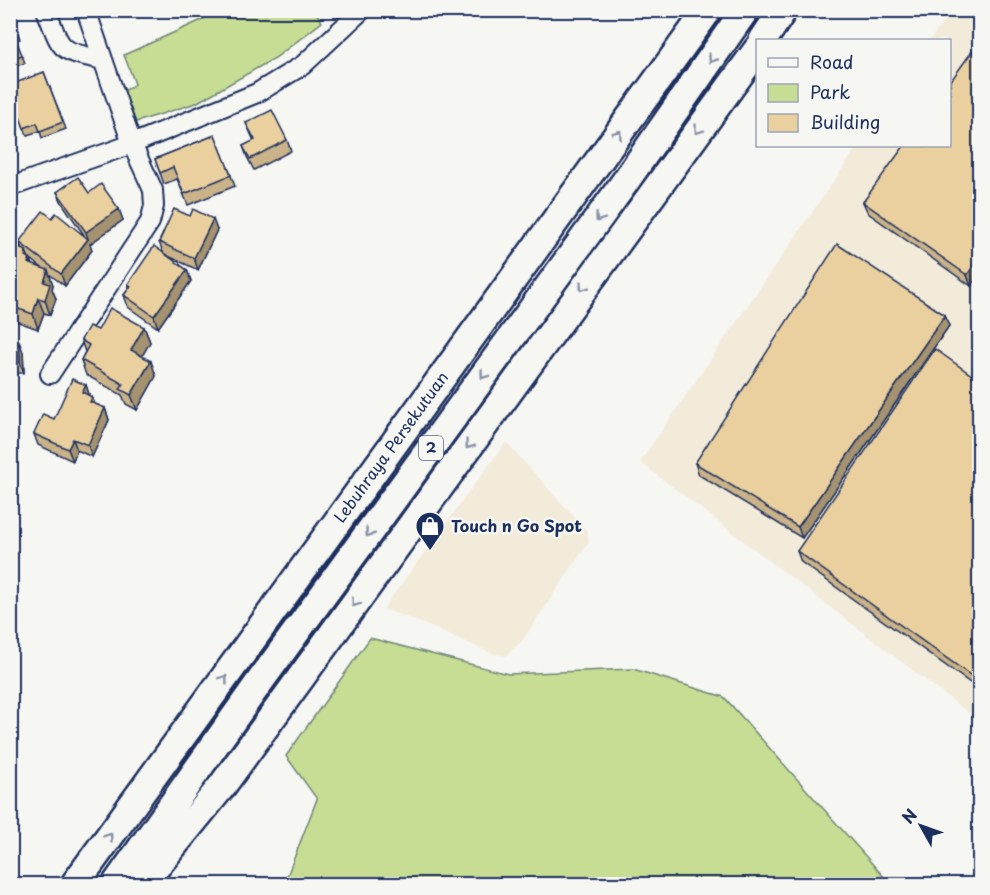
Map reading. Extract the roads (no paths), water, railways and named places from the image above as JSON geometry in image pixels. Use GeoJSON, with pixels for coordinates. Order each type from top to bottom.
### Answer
{"type":"FeatureCollection","features":[{"type":"Feature","properties":{"kind":"highway","name":"Lebuhraya Persekutuan"},"geometry":{"type":"LineString","coordinates":[[75,885],[708,10]]}},
{"type":"Feature","properties":{"kind":"highway","name":"Lebuhraya Persekutuan"},"geometry":{"type":"LineString","coordinates":[[116,885],[268,671],[627,180],[745,10]]}},
{"type":"Feature","properties":{"kind":"highway"},"geometry":{"type":"LineString","coordinates":[[767,33],[783,10]]}},
{"type":"Feature","properties":{"kind":"highway"},"geometry":{"type":"LineString","coordinates":[[142,885],[228,777],[756,48]]}},
{"type":"Feature","properties":{"kind":"street"},"geometry":{"type":"LineString","coordinates":[[46,10],[59,44],[64,49],[103,60]]}},
{"type":"Feature","properties":{"kind":"street"},"geometry":{"type":"LineString","coordinates":[[50,374],[150,222],[154,206],[153,190],[132,144],[86,10]]}},
{"type":"Feature","properties":{"kind":"street"},"geometry":{"type":"LineString","coordinates":[[10,187],[132,144],[257,93],[303,65],[362,10]]}},
{"type":"Feature","properties":{"kind":"place","name":"Touch n Go Spot"},"geometry":{"type":"Point","coordinates":[430,552]}}]}
